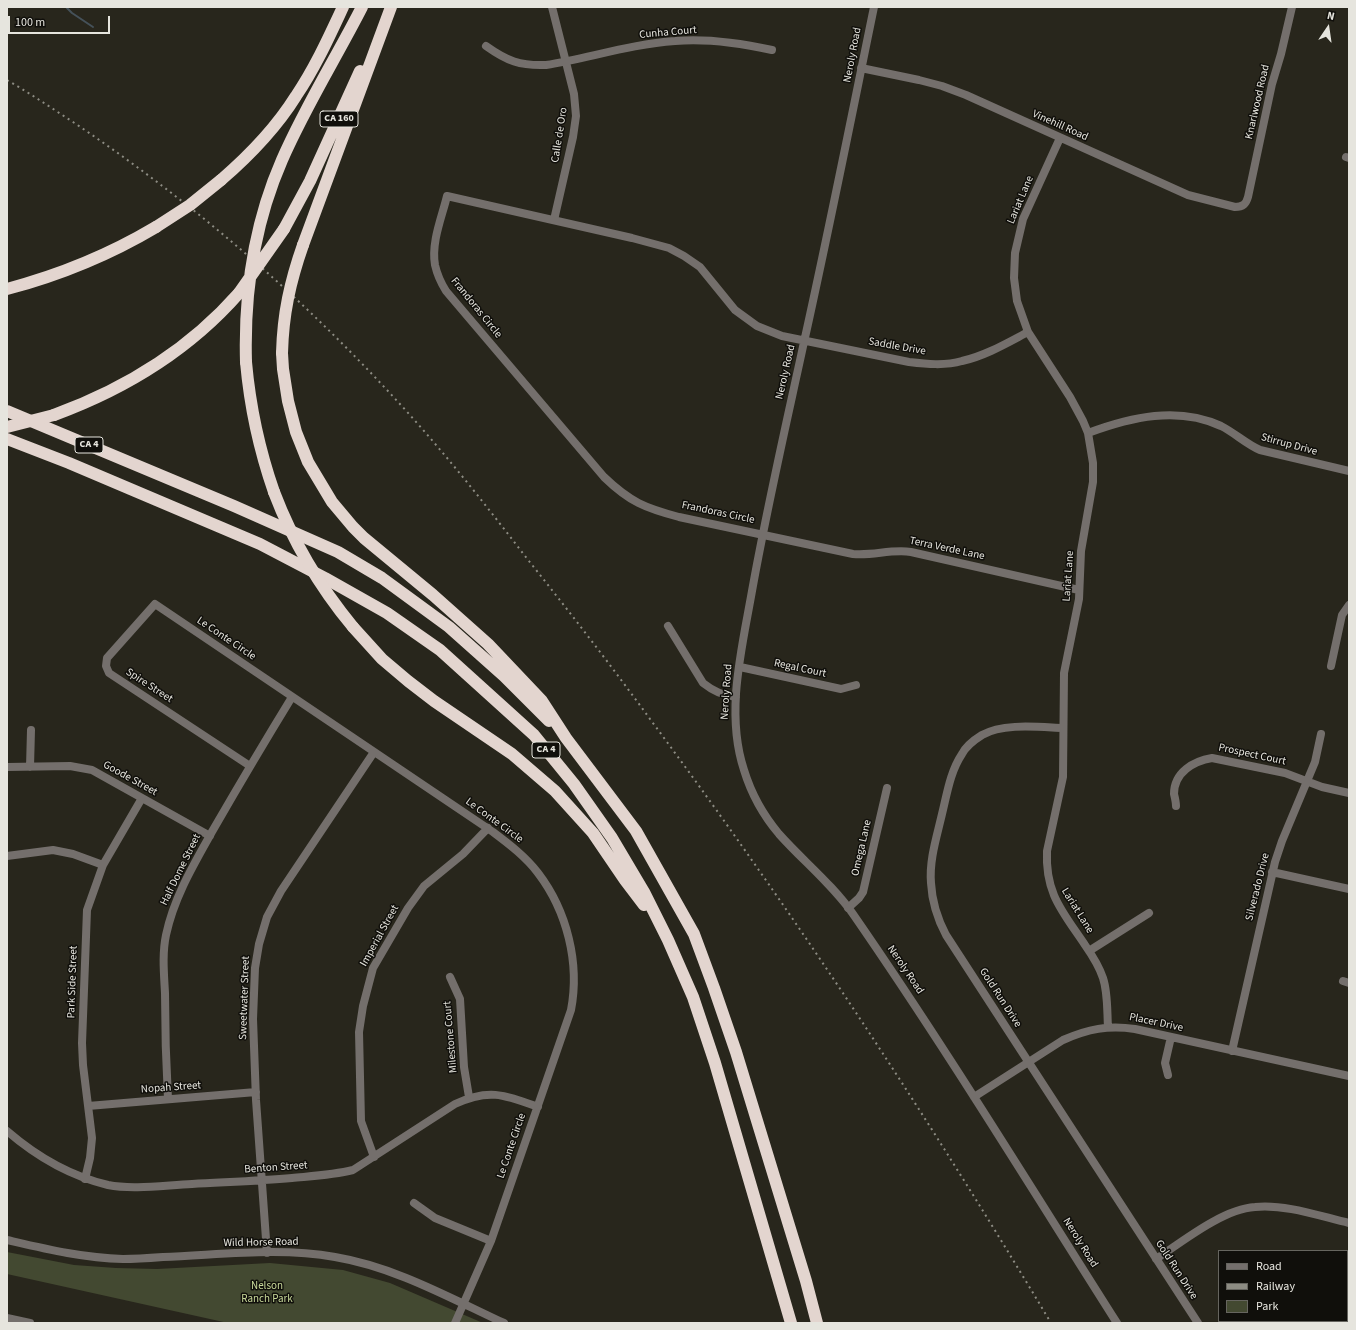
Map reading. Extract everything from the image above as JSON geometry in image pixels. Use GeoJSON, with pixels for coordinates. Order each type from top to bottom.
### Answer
{"type":"FeatureCollection","features":[{"type":"Feature","properties":{"kind":"highway"},"geometry":{"type":"LineString","coordinates":[[7,289],[46,278],[121,246],[156,227],[190,205],[221,180],[254,150],[286,111],[307,79],[344,7]]}},
{"type":"Feature","properties":{"kind":"highway"},"geometry":{"type":"LineString","coordinates":[[362,7],[292,137],[267,200],[256,239],[249,280],[246,321],[246,362],[255,428],[263,460],[289,528],[307,563],[328,596],[352,627],[382,659],[408,681],[434,701],[512,754],[556,791],[593,833],[625,880],[662,929]]}},
{"type":"Feature","properties":{"kind":"highway"},"geometry":{"type":"LineString","coordinates":[[390,7],[303,245],[287,298],[283,326],[282,354],[286,393],[296,432],[308,462],[332,502],[364,538],[469,626],[502,658],[542,701],[566,738]]}},
{"type":"Feature","properties":{"kind":"highway","name":"CA 160"},"geometry":{"type":"LineString","coordinates":[[7,427],[54,415],[106,394],[155,365],[200,332],[239,293],[284,229],[316,169],[390,7]]}},
{"type":"Feature","properties":{"kind":"highway","name":"CA 4"},"geometry":{"type":"LineString","coordinates":[[7,411],[234,506],[338,552],[382,578],[449,627],[504,676],[566,738],[636,831],[694,934],[736,1052],[806,1281],[817,1323]]}},
{"type":"Feature","properties":{"kind":"highway","name":"CA 4"},"geometry":{"type":"LineString","coordinates":[[7,439],[69,463],[260,544],[388,613],[440,650],[534,735],[574,784],[612,838],[644,892],[693,997],[715,1064],[791,1323]]}},
{"type":"Feature","properties":{"kind":"highway"},"geometry":{"type":"LineString","coordinates":[[806,1281],[823,1323]]}},
{"type":"Feature","properties":{"kind":"street","name":"Calle de Oro"},"geometry":{"type":"LineString","coordinates":[[552,7],[574,94],[576,116],[573,137],[554,220]]}},
{"type":"Feature","properties":{"kind":"street","name":"Neroly Road"},"geometry":{"type":"LineString","coordinates":[[874,7],[805,340],[762,534],[736,697],[735,711],[738,748],[744,771],[756,800],[776,830],[848,908],[903,986],[1117,1323]]}},
{"type":"Feature","properties":{"kind":"street","name":"Knarlwood Road"},"geometry":{"type":"LineString","coordinates":[[1247,202],[1272,84],[1292,7]]}},
{"type":"Feature","properties":{"kind":"street","name":"Cunha Court"},"geometry":{"type":"LineString","coordinates":[[486,46],[498,55],[519,64],[531,66],[566,62],[639,46],[675,41],[722,41],[772,50]]}},
{"type":"Feature","properties":{"kind":"street","name":"Vinehill Road"},"geometry":{"type":"LineString","coordinates":[[862,68],[919,80],[942,86],[966,95],[1188,195],[1235,207],[1243,205],[1247,202]]}},
{"type":"Feature","properties":{"kind":"street","name":"Lariat Lane"},"geometry":{"type":"LineString","coordinates":[[1060,138],[1023,219],[1015,253],[1014,278],[1017,301],[1028,332],[1070,397],[1088,433],[1092,463],[1093,482],[1081,551],[1076,616],[1064,673],[1063,777],[1047,851],[1047,875],[1050,888],[1056,902],[1100,969],[1106,989],[1108,1027]]}},
{"type":"Feature","properties":{"kind":"street","name":"Frandoras Circle"},"geometry":{"type":"LineString","coordinates":[[762,534],[656,511],[629,498],[604,477],[446,291],[439,279],[434,257],[447,196],[632,238],[669,248],[700,267],[735,310],[745,318],[757,326],[777,334],[805,340]]}},
{"type":"Feature","properties":{"kind":"street","name":"Saddle Drive"},"geometry":{"type":"LineString","coordinates":[[805,340],[909,362],[930,364],[961,362],[978,357],[1028,332]]}},
{"type":"Feature","properties":{"kind":"street","name":"Stirrup Drive"},"geometry":{"type":"LineString","coordinates":[[1088,433],[1133,419],[1151,416],[1185,416],[1203,419],[1222,426],[1250,446],[1260,450],[1349,471]]}},
{"type":"Feature","properties":{"kind":"street","name":"Terra Verde Lane"},"geometry":{"type":"LineString","coordinates":[[762,534],[853,554],[870,555],[900,550],[1079,590]]}},
{"type":"Feature","properties":{"kind":"street","name":"Le Conte Circle"},"geometry":{"type":"LineString","coordinates":[[155,604],[488,828],[518,851],[538,873],[550,891],[562,916],[569,938],[574,978],[573,998],[570,1010],[538,1107],[491,1240],[455,1323]]}},
{"type":"Feature","properties":{"kind":"street","name":"Spire Street"},"geometry":{"type":"LineString","coordinates":[[155,604],[108,658],[106,666],[109,673],[250,766]]}},
{"type":"Feature","properties":{"kind":"street"},"geometry":{"type":"LineString","coordinates":[[1331,666],[1342,615],[1349,605]]}},
{"type":"Feature","properties":{"kind":"street"},"geometry":{"type":"LineString","coordinates":[[668,626],[702,682],[719,694],[736,697]]}},
{"type":"Feature","properties":{"kind":"street","name":"Regal Court"},"geometry":{"type":"LineString","coordinates":[[740,667],[842,689],[856,686]]}},
{"type":"Feature","properties":{"kind":"street","name":"Half Dome Street"},"geometry":{"type":"LineString","coordinates":[[168,1099],[164,959],[170,917],[178,895],[210,836],[292,697]]}},
{"type":"Feature","properties":{"kind":"street","name":"Gold Run Drive"},"geometry":{"type":"LineString","coordinates":[[1063,728],[1010,728],[995,730],[982,735],[962,752],[952,773],[933,853],[931,868],[932,894],[939,921],[946,935],[1198,1323]]}},
{"type":"Feature","properties":{"kind":"street"},"geometry":{"type":"LineString","coordinates":[[30,767],[31,730]]}},
{"type":"Feature","properties":{"kind":"street","name":"Silverado Drive"},"geometry":{"type":"LineString","coordinates":[[1232,1051],[1272,872],[1282,841],[1315,762],[1321,734]]}},
{"type":"Feature","properties":{"kind":"street","name":"Sweetwater Street"},"geometry":{"type":"LineString","coordinates":[[266,1253],[253,1018],[255,968],[259,944],[267,917],[281,891],[374,752]]}},
{"type":"Feature","properties":{"kind":"street","name":"Prospect Court"},"geometry":{"type":"LineString","coordinates":[[1176,806],[1174,793],[1180,775],[1186,768],[1194,763],[1202,759],[1212,758],[1285,773],[1322,787],[1349,793]]}},
{"type":"Feature","properties":{"kind":"street","name":"Goode Street"},"geometry":{"type":"LineString","coordinates":[[7,767],[70,766],[92,770],[210,836]]}},
{"type":"Feature","properties":{"kind":"street","name":"Omega Lane"},"geometry":{"type":"LineString","coordinates":[[848,908],[863,892],[887,788]]}},
{"type":"Feature","properties":{"kind":"street","name":"Park Side Street"},"geometry":{"type":"LineString","coordinates":[[85,1179],[92,1148],[82,1043],[87,910],[103,865],[142,798]]}},
{"type":"Feature","properties":{"kind":"street","name":"Imperial Street"},"geometry":{"type":"LineString","coordinates":[[374,1157],[361,1121],[359,1032],[363,1006],[373,968],[408,908],[424,886],[463,854],[488,828]]}},
{"type":"Feature","properties":{"kind":"street"},"geometry":{"type":"LineString","coordinates":[[7,856],[53,850],[73,854],[103,865]]}},
{"type":"Feature","properties":{"kind":"street"},"geometry":{"type":"LineString","coordinates":[[1272,872],[1349,889]]}},
{"type":"Feature","properties":{"kind":"street"},"geometry":{"type":"LineString","coordinates":[[1089,951],[1149,913]]}},
{"type":"Feature","properties":{"kind":"street","name":"Milestone Court"},"geometry":{"type":"LineString","coordinates":[[450,976],[460,999],[464,1067],[469,1097]]}},
{"type":"Feature","properties":{"kind":"street","name":"Placer Drive"},"geometry":{"type":"LineString","coordinates":[[974,1097],[1063,1040],[1078,1033],[1108,1027],[1135,1029],[1349,1076]]}},
{"type":"Feature","properties":{"kind":"street"},"geometry":{"type":"LineString","coordinates":[[1168,1075],[1166,1062],[1171,1037]]}},
{"type":"Feature","properties":{"kind":"street","name":"Nopah Street"},"geometry":{"type":"LineString","coordinates":[[88,1106],[256,1092]]}},
{"type":"Feature","properties":{"kind":"street","name":"Benton Street"},"geometry":{"type":"LineString","coordinates":[[7,1131],[30,1150],[64,1170],[85,1179],[108,1185],[132,1187],[262,1180],[337,1174],[353,1170],[455,1104],[469,1097],[497,1094],[508,1096],[538,1107]]}},
{"type":"Feature","properties":{"kind":"street"},"geometry":{"type":"LineString","coordinates":[[414,1203],[435,1218],[491,1240]]}},
{"type":"Feature","properties":{"kind":"street"},"geometry":{"type":"LineString","coordinates":[[1156,1259],[1224,1216],[1237,1210],[1254,1207],[1282,1208],[1349,1223]]}},
{"type":"Feature","properties":{"kind":"street","name":"Wild Horse Road"},"geometry":{"type":"LineString","coordinates":[[7,1240],[80,1256],[124,1259],[266,1253],[308,1253],[336,1257],[363,1263],[425,1286],[504,1323]]}},
{"type":"Feature","properties":{"kind":"street"},"geometry":{"type":"LineString","coordinates":[[7,1318],[30,1323]]}},
{"type":"Feature","properties":{"kind":"green space","name":"Nelson Ranch Park"},"geometry":{"type":"Polygon","coordinates":[[[7,1252],[74,1265],[116,1268],[157,1269],[270,1263],[343,1270],[390,1283],[483,1323],[228,1323],[7,1274],[7,1252]]]}},
{"type":"Feature","properties":{"kind":"waterway"},"geometry":{"type":"LineString","coordinates":[[66,7],[72,13],[93,27]]}},
{"type":"Feature","properties":{"kind":"railway"},"geometry":{"type":"LineString","coordinates":[[7,80],[76,124],[120,155],[163,187],[246,254],[286,289],[362,364],[399,403],[448,459],[604,657],[756,866],[908,1092],[1051,1323]]}}]}
